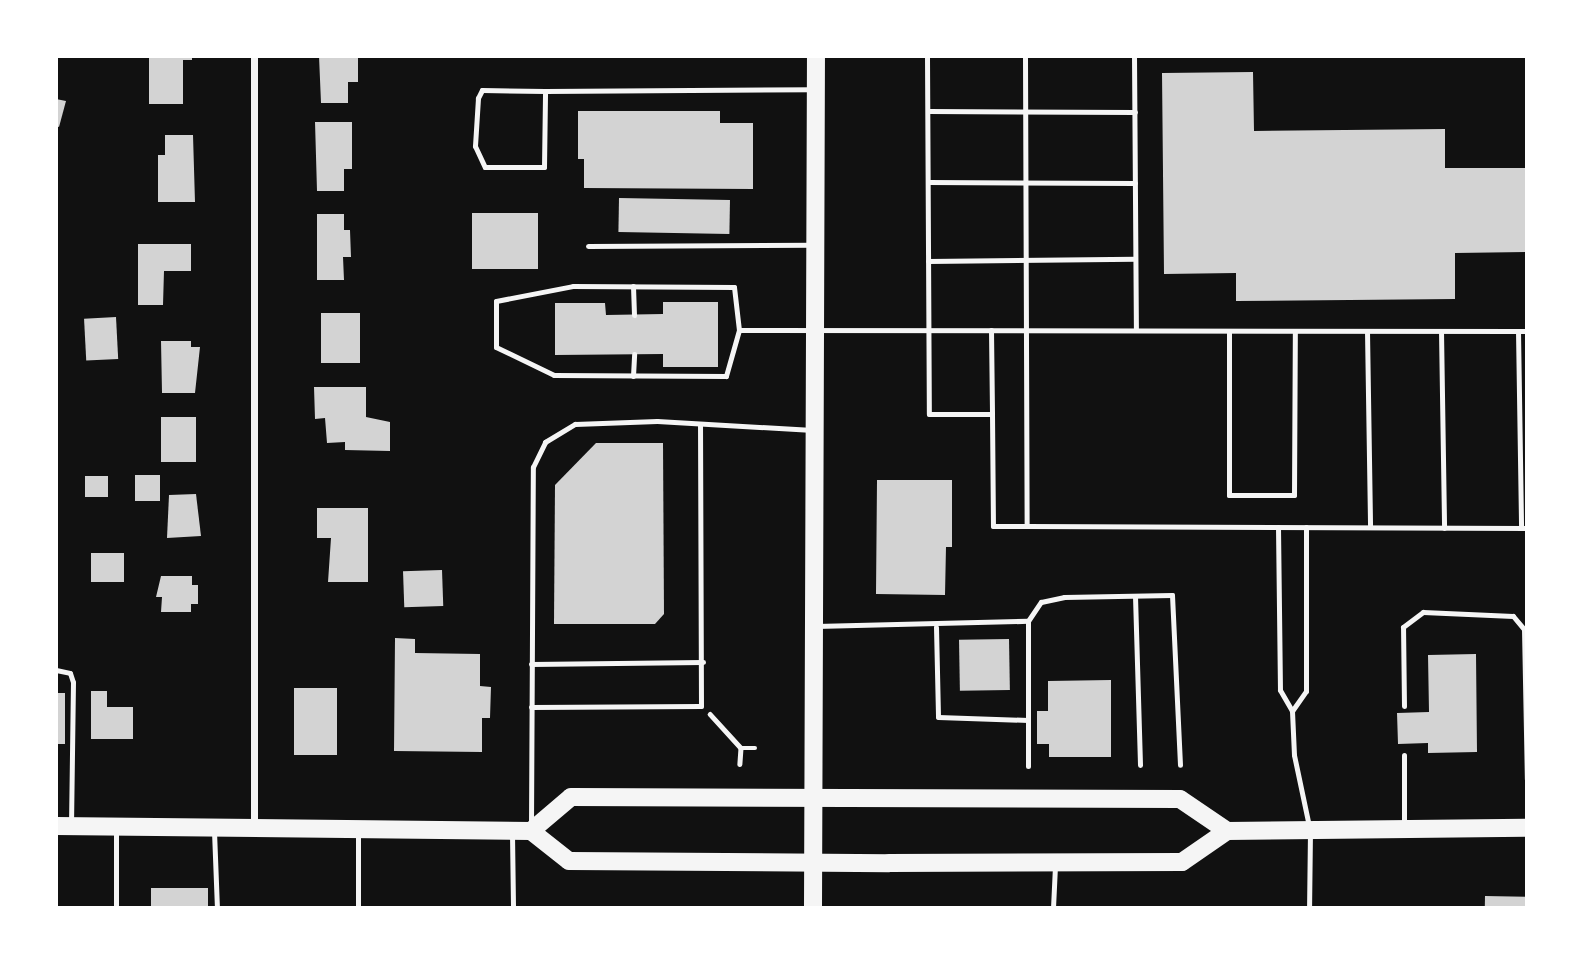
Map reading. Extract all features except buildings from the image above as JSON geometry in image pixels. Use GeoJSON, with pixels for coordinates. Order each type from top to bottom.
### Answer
{"type":"FeatureCollection","features":[{"type":"Feature","properties":{"kind":"main road"},"geometry":{"type":"LineString","coordinates":[[813,908],[816,56]]}},
{"type":"Feature","properties":{"kind":"main road"},"geometry":{"type":"LineString","coordinates":[[531,831],[571,797],[1180,799],[1227,831],[1527,828]]}},
{"type":"Feature","properties":{"kind":"main road"},"geometry":{"type":"LineString","coordinates":[[64,826],[358,826],[531,831],[569,861],[1182,862],[1227,831]]}},
{"type":"Feature","properties":{"kind":"street"},"geometry":{"type":"LineString","coordinates":[[254,56],[254,826]]}},
{"type":"Feature","properties":{"kind":"lane"},"geometry":{"type":"LineString","coordinates":[[927,56],[929,414],[992,414]]}},
{"type":"Feature","properties":{"kind":"lane"},"geometry":{"type":"LineString","coordinates":[[1025,56],[1027,526]]}},
{"type":"Feature","properties":{"kind":"lane"},"geometry":{"type":"LineString","coordinates":[[1134,56],[1136,330]]}},
{"type":"Feature","properties":{"kind":"lane"},"geometry":{"type":"LineString","coordinates":[[545,91],[544,167],[485,167],[475,146],[478,98],[482,90],[816,89]]}},
{"type":"Feature","properties":{"kind":"lane"},"geometry":{"type":"LineString","coordinates":[[928,111],[1135,112]]}},
{"type":"Feature","properties":{"kind":"lane"},"geometry":{"type":"LineString","coordinates":[[928,181],[1135,183]]}},
{"type":"Feature","properties":{"kind":"lane"},"geometry":{"type":"LineString","coordinates":[[588,246],[815,245]]}},
{"type":"Feature","properties":{"kind":"lane"},"geometry":{"type":"LineString","coordinates":[[928,261],[1135,259]]}},
{"type":"Feature","properties":{"kind":"lane"},"geometry":{"type":"LineString","coordinates":[[573,286],[734,287],[739,330],[726,376],[554,375],[496,347],[496,302],[573,286]]}},
{"type":"Feature","properties":{"kind":"lane"},"geometry":{"type":"LineString","coordinates":[[633,286],[634,315]]}},
{"type":"Feature","properties":{"kind":"lane"},"geometry":{"type":"LineString","coordinates":[[739,330],[1527,331]]}},
{"type":"Feature","properties":{"kind":"lane"},"geometry":{"type":"LineString","coordinates":[[991,330],[993,526],[1444,528],[1524,528],[1518,331]]}},
{"type":"Feature","properties":{"kind":"lane"},"geometry":{"type":"LineString","coordinates":[[1229,331],[1229,495],[1294,495],[1295,331]]}},
{"type":"Feature","properties":{"kind":"lane"},"geometry":{"type":"LineString","coordinates":[[1367,331],[1370,527]]}},
{"type":"Feature","properties":{"kind":"lane"},"geometry":{"type":"LineString","coordinates":[[1441,331],[1444,528]]}},
{"type":"Feature","properties":{"kind":"lane"},"geometry":{"type":"LineString","coordinates":[[633,376],[634,354]]}},
{"type":"Feature","properties":{"kind":"lane"},"geometry":{"type":"LineString","coordinates":[[531,831],[533,467],[545,442],[575,424],[700,425],[814,430]]}},
{"type":"Feature","properties":{"kind":"lane"},"geometry":{"type":"LineString","coordinates":[[531,707],[701,706],[703,662],[700,425]]}},
{"type":"Feature","properties":{"kind":"lane"},"geometry":{"type":"LineString","coordinates":[[1278,527],[1280,690],[1292,711],[1294,755],[1310,831],[1309,908]]}},
{"type":"Feature","properties":{"kind":"lane"},"geometry":{"type":"LineString","coordinates":[[1292,711],[1306,691],[1306,527]]}},
{"type":"Feature","properties":{"kind":"lane"},"geometry":{"type":"LineString","coordinates":[[1028,766],[1028,621],[1041,603],[1064,597],[1168,593],[1175,598],[1180,765]]}},
{"type":"Feature","properties":{"kind":"lane"},"geometry":{"type":"LineString","coordinates":[[1135,596],[1140,765]]}},
{"type":"Feature","properties":{"kind":"lane"},"geometry":{"type":"LineString","coordinates":[[1404,706],[1403,627],[1423,612],[1513,616],[1524,629],[1527,779]]}},
{"type":"Feature","properties":{"kind":"lane"},"geometry":{"type":"LineString","coordinates":[[813,626],[936,627],[1028,621]]}},
{"type":"Feature","properties":{"kind":"lane"},"geometry":{"type":"LineString","coordinates":[[936,627],[938,717],[1028,720]]}},
{"type":"Feature","properties":{"kind":"lane"},"geometry":{"type":"LineString","coordinates":[[531,664],[703,662]]}},
{"type":"Feature","properties":{"kind":"lane"},"geometry":{"type":"LineString","coordinates":[[56,670],[70,673],[73,682],[64,826]]}},
{"type":"Feature","properties":{"kind":"lane"},"geometry":{"type":"LineString","coordinates":[[1404,755],[1404,830]]}},
{"type":"Feature","properties":{"kind":"lane"},"geometry":{"type":"LineString","coordinates":[[116,826],[116,908]]}},
{"type":"Feature","properties":{"kind":"lane"},"geometry":{"type":"LineString","coordinates":[[214,826],[217,908]]}},
{"type":"Feature","properties":{"kind":"lane"},"geometry":{"type":"LineString","coordinates":[[358,826],[358,908]]}},
{"type":"Feature","properties":{"kind":"lane"},"geometry":{"type":"LineString","coordinates":[[512,831],[513,908]]}},
{"type":"Feature","properties":{"kind":"lane"},"geometry":{"type":"LineString","coordinates":[[1053,908],[1055,862]]}},
{"type":"Feature","properties":{"kind":"path"},"geometry":{"type":"LineString","coordinates":[[710,714],[741,748],[740,764]]}},
{"type":"Feature","properties":{"kind":"path"},"geometry":{"type":"LineString","coordinates":[[741,748],[755,748]]}}]}
